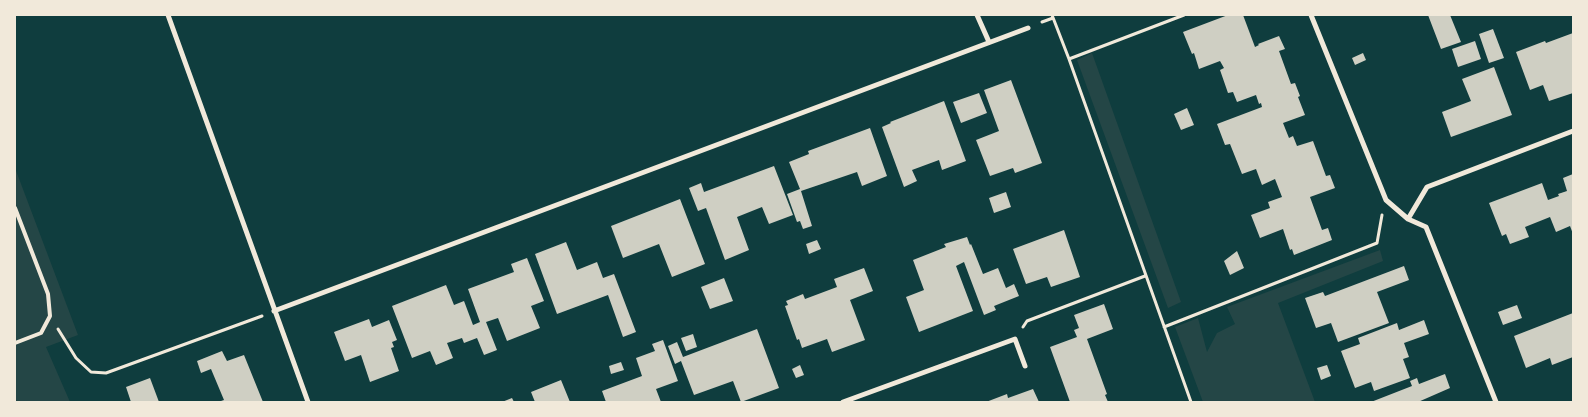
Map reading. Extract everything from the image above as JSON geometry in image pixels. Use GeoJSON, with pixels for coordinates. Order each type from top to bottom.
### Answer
{"type":"FeatureCollection","features":[{"type":"Feature","properties":{"kind":"street"},"geometry":{"type":"LineString","coordinates":[[168,15],[308,402]]}},
{"type":"Feature","properties":{"kind":"street"},"geometry":{"type":"LineString","coordinates":[[977,15],[989,42]]}},
{"type":"Feature","properties":{"kind":"street"},"geometry":{"type":"LineString","coordinates":[[1311,15],[1386,200],[1408,219],[1426,227],[1496,402]]}},
{"type":"Feature","properties":{"kind":"street"},"geometry":{"type":"LineString","coordinates":[[274,311],[1028,28]]}},
{"type":"Feature","properties":{"kind":"street"},"geometry":{"type":"LineString","coordinates":[[1408,219],[1427,187],[1573,130]]}},
{"type":"Feature","properties":{"kind":"street"},"geometry":{"type":"LineString","coordinates":[[843,402],[1015,339],[1025,366]]}},
{"type":"Feature","properties":{"kind":"lane"},"geometry":{"type":"LineString","coordinates":[[15,208],[48,294],[50,316],[41,333],[15,343]]}},
{"type":"Feature","properties":{"kind":"path"},"geometry":{"type":"LineString","coordinates":[[1052,15],[1191,402]]}},
{"type":"Feature","properties":{"kind":"path"},"geometry":{"type":"LineString","coordinates":[[1069,59],[1184,15]]}},
{"type":"Feature","properties":{"kind":"path"},"geometry":{"type":"LineString","coordinates":[[1164,327],[1377,243],[1386,200]]}},
{"type":"Feature","properties":{"kind":"path"},"geometry":{"type":"LineString","coordinates":[[1015,339],[1026,321],[1145,276]]}},
{"type":"Feature","properties":{"kind":"path"},"geometry":{"type":"LineString","coordinates":[[50,316],[76,358],[91,372],[106,374],[274,311]]}},
{"type":"Feature","properties":{"kind":"shaded area"},"geometry":{"type":"Polygon","coordinates":[[[1092,53],[1181,302],[1168,308],[1077,60],[1092,53]]]}},
{"type":"Feature","properties":{"kind":"shaded area"},"geometry":{"type":"Polygon","coordinates":[[[15,168],[78,335],[46,347],[70,402],[15,402],[15,168]]]}},
{"type":"Feature","properties":{"kind":"shaded area"},"geometry":{"type":"Polygon","coordinates":[[[1380,250],[1383,261],[1278,303],[1315,402],[1203,402],[1175,327],[1198,318],[1207,352],[1217,333],[1235,324],[1227,307],[1380,250]]]}},
{"type":"Feature","properties":{"kind":"building"},"geometry":{"type":"Polygon","coordinates":[[[1228,15],[1243,15],[1255,47],[1279,36],[1285,49],[1279,51],[1291,84],[1295,83],[1305,115],[1283,123],[1289,138],[1293,136],[1297,146],[1313,141],[1326,176],[1330,175],[1335,188],[1310,197],[1322,230],[1328,228],[1332,240],[1294,255],[1292,249],[1290,250],[1283,229],[1260,238],[1251,215],[1270,208],[1268,202],[1282,197],[1275,179],[1262,185],[1256,169],[1242,174],[1230,144],[1225,145],[1217,124],[1262,107],[1261,103],[1259,104],[1256,95],[1237,102],[1233,92],[1228,93],[1220,70],[1224,68],[1220,61],[1199,69],[1194,53],[1192,54],[1183,32],[1228,15]]]}},
{"type":"Feature","properties":{"kind":"building"},"geometry":{"type":"Polygon","coordinates":[[[1428,15],[1450,15],[1461,42],[1441,49],[1428,15]]]}},
{"type":"Feature","properties":{"kind":"building"},"geometry":{"type":"Polygon","coordinates":[[[1493,29],[1504,58],[1489,63],[1479,34],[1493,29]]]}},
{"type":"Feature","properties":{"kind":"building"},"geometry":{"type":"Polygon","coordinates":[[[1573,33],[1573,93],[1549,101],[1543,85],[1530,90],[1516,52],[1573,33]]]}},
{"type":"Feature","properties":{"kind":"building"},"geometry":{"type":"Polygon","coordinates":[[[1475,41],[1481,59],[1458,67],[1452,49],[1475,41]]]}},
{"type":"Feature","properties":{"kind":"building"},"geometry":{"type":"Polygon","coordinates":[[[1363,53],[1366,60],[1355,65],[1352,58],[1363,53]]]}},
{"type":"Feature","properties":{"kind":"building"},"geometry":{"type":"Polygon","coordinates":[[[1494,67],[1512,115],[1451,137],[1442,112],[1471,101],[1462,79],[1494,67]]]}},
{"type":"Feature","properties":{"kind":"building"},"geometry":{"type":"Polygon","coordinates":[[[1011,80],[1042,163],[1015,173],[1013,168],[990,176],[976,140],[999,131],[984,90],[1011,80]]]}},
{"type":"Feature","properties":{"kind":"building"},"geometry":{"type":"Polygon","coordinates":[[[979,93],[987,113],[961,123],[953,102],[979,93]]]}},
{"type":"Feature","properties":{"kind":"building"},"geometry":{"type":"Polygon","coordinates":[[[944,101],[966,161],[942,170],[939,160],[912,170],[917,181],[904,187],[882,127],[890,122],[944,101]]]}},
{"type":"Feature","properties":{"kind":"building"},"geometry":{"type":"Polygon","coordinates":[[[1187,108],[1194,125],[1181,130],[1174,114],[1187,108]]]}},
{"type":"Feature","properties":{"kind":"building"},"geometry":{"type":"Polygon","coordinates":[[[870,128],[887,176],[862,186],[857,172],[801,191],[812,226],[803,229],[800,221],[797,222],[787,194],[800,189],[789,162],[809,154],[808,151],[870,128]]]}},
{"type":"Feature","properties":{"kind":"building"},"geometry":{"type":"Polygon","coordinates":[[[774,166],[793,215],[769,224],[762,207],[737,217],[749,250],[725,260],[706,208],[698,211],[689,188],[701,183],[704,192],[774,166]]]}},
{"type":"Feature","properties":{"kind":"building"},"geometry":{"type":"Polygon","coordinates":[[[1573,174],[1573,234],[1570,226],[1556,232],[1550,217],[1525,227],[1529,237],[1510,244],[1506,234],[1502,236],[1489,203],[1542,183],[1548,200],[1567,191],[1563,178],[1573,174]]]}},
{"type":"Feature","properties":{"kind":"building"},"geometry":{"type":"Polygon","coordinates":[[[1006,192],[1011,207],[994,213],[989,198],[1006,192]]]}},
{"type":"Feature","properties":{"kind":"building"},"geometry":{"type":"Polygon","coordinates":[[[680,199],[705,264],[672,277],[659,244],[623,258],[611,226],[680,199]]]}},
{"type":"Feature","properties":{"kind":"building"},"geometry":{"type":"Polygon","coordinates":[[[1064,230],[1080,277],[1051,287],[1047,277],[1026,284],[1013,249],[1064,230]]]}},
{"type":"Feature","properties":{"kind":"building"},"geometry":{"type":"Polygon","coordinates":[[[967,237],[983,274],[998,268],[1006,288],[1014,284],[1019,296],[994,306],[996,310],[984,315],[964,262],[956,266],[973,311],[919,332],[906,297],[924,290],[913,260],[946,247],[944,244],[967,237]]]}},
{"type":"Feature","properties":{"kind":"building"},"geometry":{"type":"Polygon","coordinates":[[[817,240],[821,249],[809,254],[806,244],[817,240]]]}},
{"type":"Feature","properties":{"kind":"building"},"geometry":{"type":"Polygon","coordinates":[[[566,242],[577,270],[597,262],[603,278],[614,274],[636,332],[623,337],[608,295],[557,314],[535,254],[566,242]]]}},
{"type":"Feature","properties":{"kind":"building"},"geometry":{"type":"Polygon","coordinates":[[[1237,251],[1244,268],[1230,275],[1224,261],[1237,251]]]}},
{"type":"Feature","properties":{"kind":"building"},"geometry":{"type":"Polygon","coordinates":[[[527,258],[544,301],[531,306],[540,328],[507,341],[498,318],[486,322],[497,350],[484,355],[477,338],[464,343],[462,338],[447,343],[453,358],[436,365],[430,351],[412,358],[392,306],[446,285],[454,305],[464,301],[473,325],[480,322],[468,289],[514,272],[511,264],[527,258]]]}},
{"type":"Feature","properties":{"kind":"building"},"geometry":{"type":"Polygon","coordinates":[[[1404,266],[1409,280],[1377,292],[1389,323],[1338,342],[1331,323],[1316,328],[1305,298],[1323,292],[1325,296],[1404,266]]]}},
{"type":"Feature","properties":{"kind":"building"},"geometry":{"type":"Polygon","coordinates":[[[864,268],[873,291],[850,300],[865,340],[832,352],[827,339],[802,348],[799,339],[797,340],[785,306],[788,305],[786,301],[803,294],[805,299],[837,287],[834,279],[864,268]]]}},
{"type":"Feature","properties":{"kind":"building"},"geometry":{"type":"Polygon","coordinates":[[[724,278],[733,301],[710,309],[701,287],[724,278]]]}},
{"type":"Feature","properties":{"kind":"building"},"geometry":{"type":"Polygon","coordinates":[[[1104,304],[1113,329],[1087,339],[1107,394],[1105,395],[1108,402],[1070,402],[1050,347],[1077,337],[1074,330],[1079,328],[1074,315],[1104,304]]]}},
{"type":"Feature","properties":{"kind":"building"},"geometry":{"type":"Polygon","coordinates":[[[1517,305],[1522,318],[1503,325],[1498,312],[1517,305]]]}},
{"type":"Feature","properties":{"kind":"building"},"geometry":{"type":"Polygon","coordinates":[[[1573,313],[1573,357],[1552,365],[1550,358],[1526,368],[1514,336],[1573,313]]]}},
{"type":"Feature","properties":{"kind":"building"},"geometry":{"type":"Polygon","coordinates":[[[369,319],[372,327],[389,320],[397,340],[392,342],[394,347],[391,348],[399,371],[370,382],[361,355],[345,361],[334,332],[369,319]]]}},
{"type":"Feature","properties":{"kind":"building"},"geometry":{"type":"Polygon","coordinates":[[[1424,320],[1429,334],[1404,343],[1409,357],[1403,359],[1410,378],[1374,391],[1371,382],[1355,388],[1341,351],[1360,344],[1358,338],[1397,323],[1399,330],[1424,320]]]}},
{"type":"Feature","properties":{"kind":"building"},"geometry":{"type":"Polygon","coordinates":[[[757,329],[779,388],[741,402],[733,381],[694,395],[681,361],[675,364],[668,346],[677,342],[683,357],[757,329]]]}},
{"type":"Feature","properties":{"kind":"building"},"geometry":{"type":"Polygon","coordinates":[[[693,334],[697,347],[686,351],[681,338],[693,334]]]}},
{"type":"Feature","properties":{"kind":"building"},"geometry":{"type":"Polygon","coordinates":[[[663,340],[678,381],[656,389],[661,402],[606,402],[602,391],[642,376],[636,358],[655,351],[652,344],[663,340]]]}},
{"type":"Feature","properties":{"kind":"building"},"geometry":{"type":"Polygon","coordinates":[[[222,351],[227,361],[244,355],[263,402],[218,402],[224,400],[211,369],[201,373],[197,361],[222,351]]]}},
{"type":"Feature","properties":{"kind":"building"},"geometry":{"type":"Polygon","coordinates":[[[621,362],[624,370],[611,374],[609,366],[621,362]]]}},
{"type":"Feature","properties":{"kind":"building"},"geometry":{"type":"Polygon","coordinates":[[[800,365],[804,375],[796,378],[792,369],[800,365]]]}},
{"type":"Feature","properties":{"kind":"building"},"geometry":{"type":"Polygon","coordinates":[[[1327,365],[1331,376],[1321,380],[1317,368],[1327,365]]]}},
{"type":"Feature","properties":{"kind":"building"},"geometry":{"type":"Polygon","coordinates":[[[1445,374],[1450,388],[1418,402],[1371,402],[1412,386],[1410,381],[1417,378],[1419,384],[1445,374]]]}},
{"type":"Feature","properties":{"kind":"building"},"geometry":{"type":"Polygon","coordinates":[[[150,378],[159,402],[131,402],[126,387],[150,378]]]}},
{"type":"Feature","properties":{"kind":"building"},"geometry":{"type":"Polygon","coordinates":[[[561,380],[570,402],[535,402],[531,392],[561,380]]]}},
{"type":"Feature","properties":{"kind":"building"},"geometry":{"type":"Polygon","coordinates":[[[1033,389],[1039,402],[986,402],[1007,394],[1008,398],[1033,389]]]}},
{"type":"Feature","properties":{"kind":"building"},"geometry":{"type":"Polygon","coordinates":[[[512,398],[514,402],[502,402],[512,398]]]}}]}
